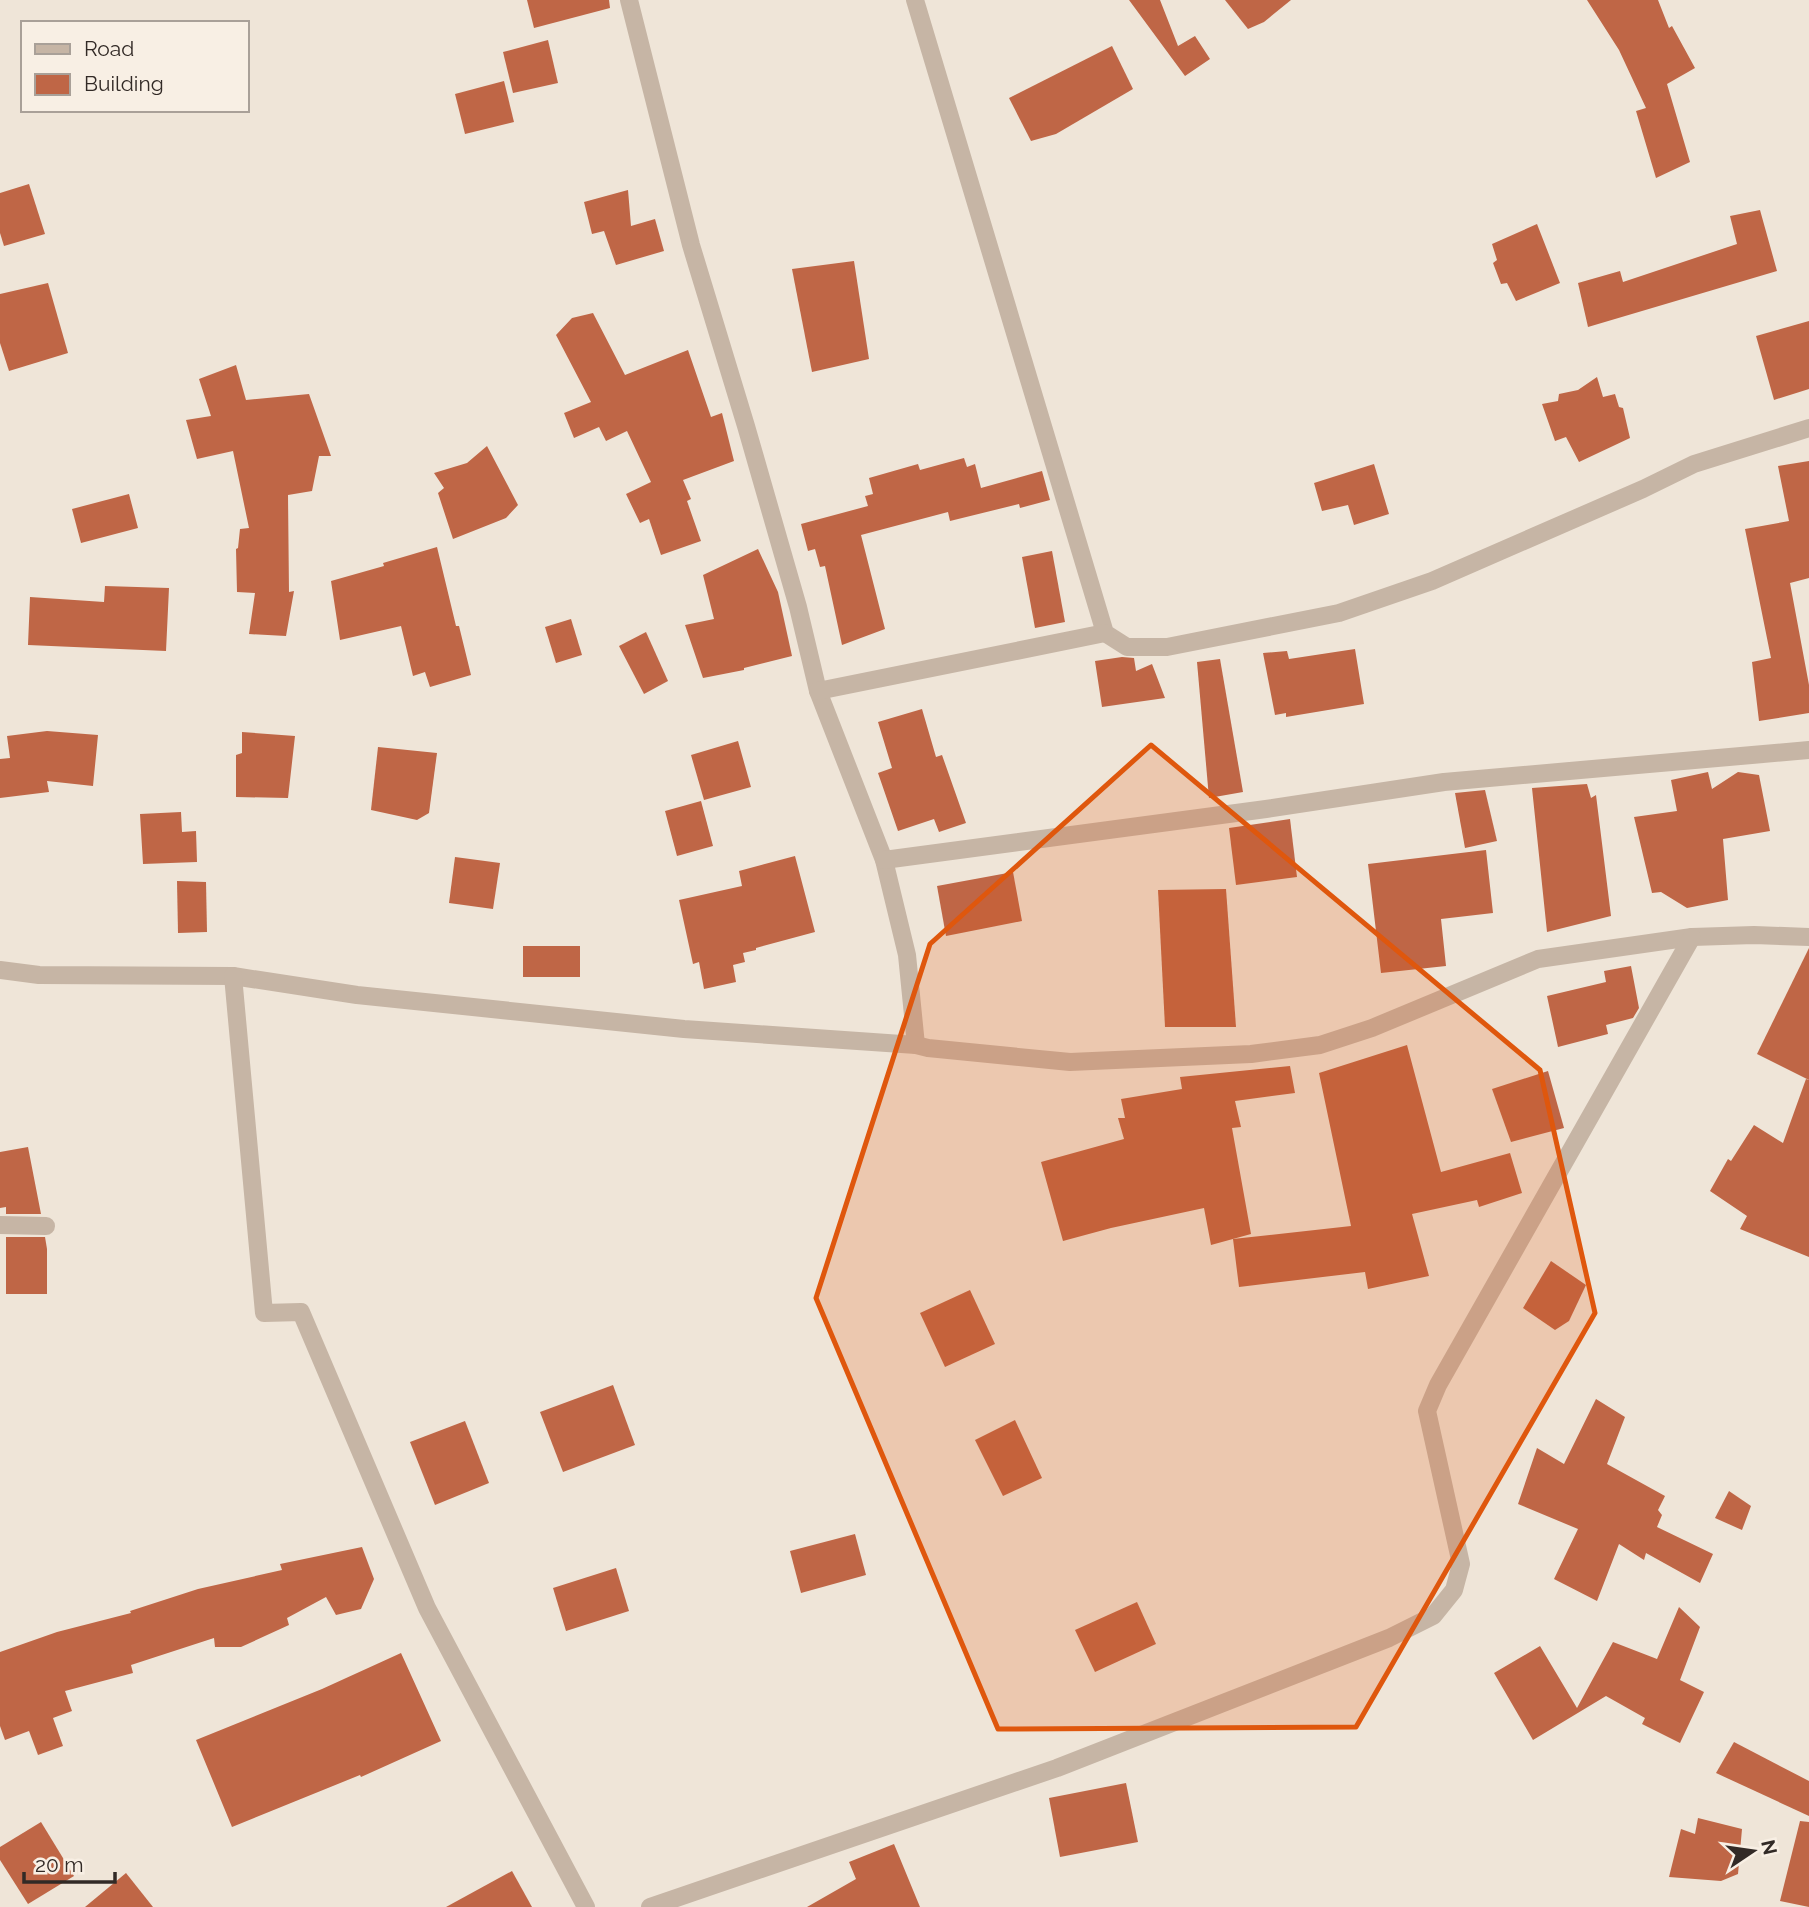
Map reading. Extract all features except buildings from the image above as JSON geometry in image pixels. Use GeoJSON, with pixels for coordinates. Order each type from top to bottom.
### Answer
{"type":"FeatureCollection","features":[{"type":"Feature","properties":{"kind":"street"},"geometry":{"type":"LineString","coordinates":[[629,0],[691,245],[799,607],[818,691],[884,860],[907,956],[916,1045]]}},
{"type":"Feature","properties":{"kind":"street"},"geometry":{"type":"LineString","coordinates":[[915,0],[1105,633],[1127,647],[1167,648],[1339,613],[1432,581],[1643,489],[1693,464],[1809,428]]}},
{"type":"Feature","properties":{"kind":"street"},"geometry":{"type":"LineString","coordinates":[[818,691],[1105,633]]}},
{"type":"Feature","properties":{"kind":"street"},"geometry":{"type":"LineString","coordinates":[[884,860],[1252,811],[1444,782],[1809,750]]}},
{"type":"Feature","properties":{"kind":"street"},"geometry":{"type":"LineString","coordinates":[[650,1907],[1057,1768],[1388,1639],[1433,1616],[1454,1590],[1461,1564],[1427,1412],[1438,1385],[1692,937]]}},
{"type":"Feature","properties":{"kind":"street"},"geometry":{"type":"LineString","coordinates":[[0,970],[39,975],[233,976],[357,995],[684,1029],[916,1045],[1070,1062],[1251,1054],[1320,1045],[1372,1028],[1538,958],[1692,937],[1809,937]]}},
{"type":"Feature","properties":{"kind":"street"},"geometry":{"type":"LineString","coordinates":[[233,976],[264,1313],[301,1312],[427,1608],[586,1907]]}},
{"type":"Feature","properties":{"kind":"street"},"geometry":{"type":"LineString","coordinates":[[0,1224],[46,1226]]}},
{"type":"Feature","properties":{"kind":"highlighted area"},"geometry":{"type":"Polygon","coordinates":[[[1151,745],[1540,1070],[1595,1313],[1356,1727],[998,1729],[816,1298],[930,944],[1151,745]]]}}]}
